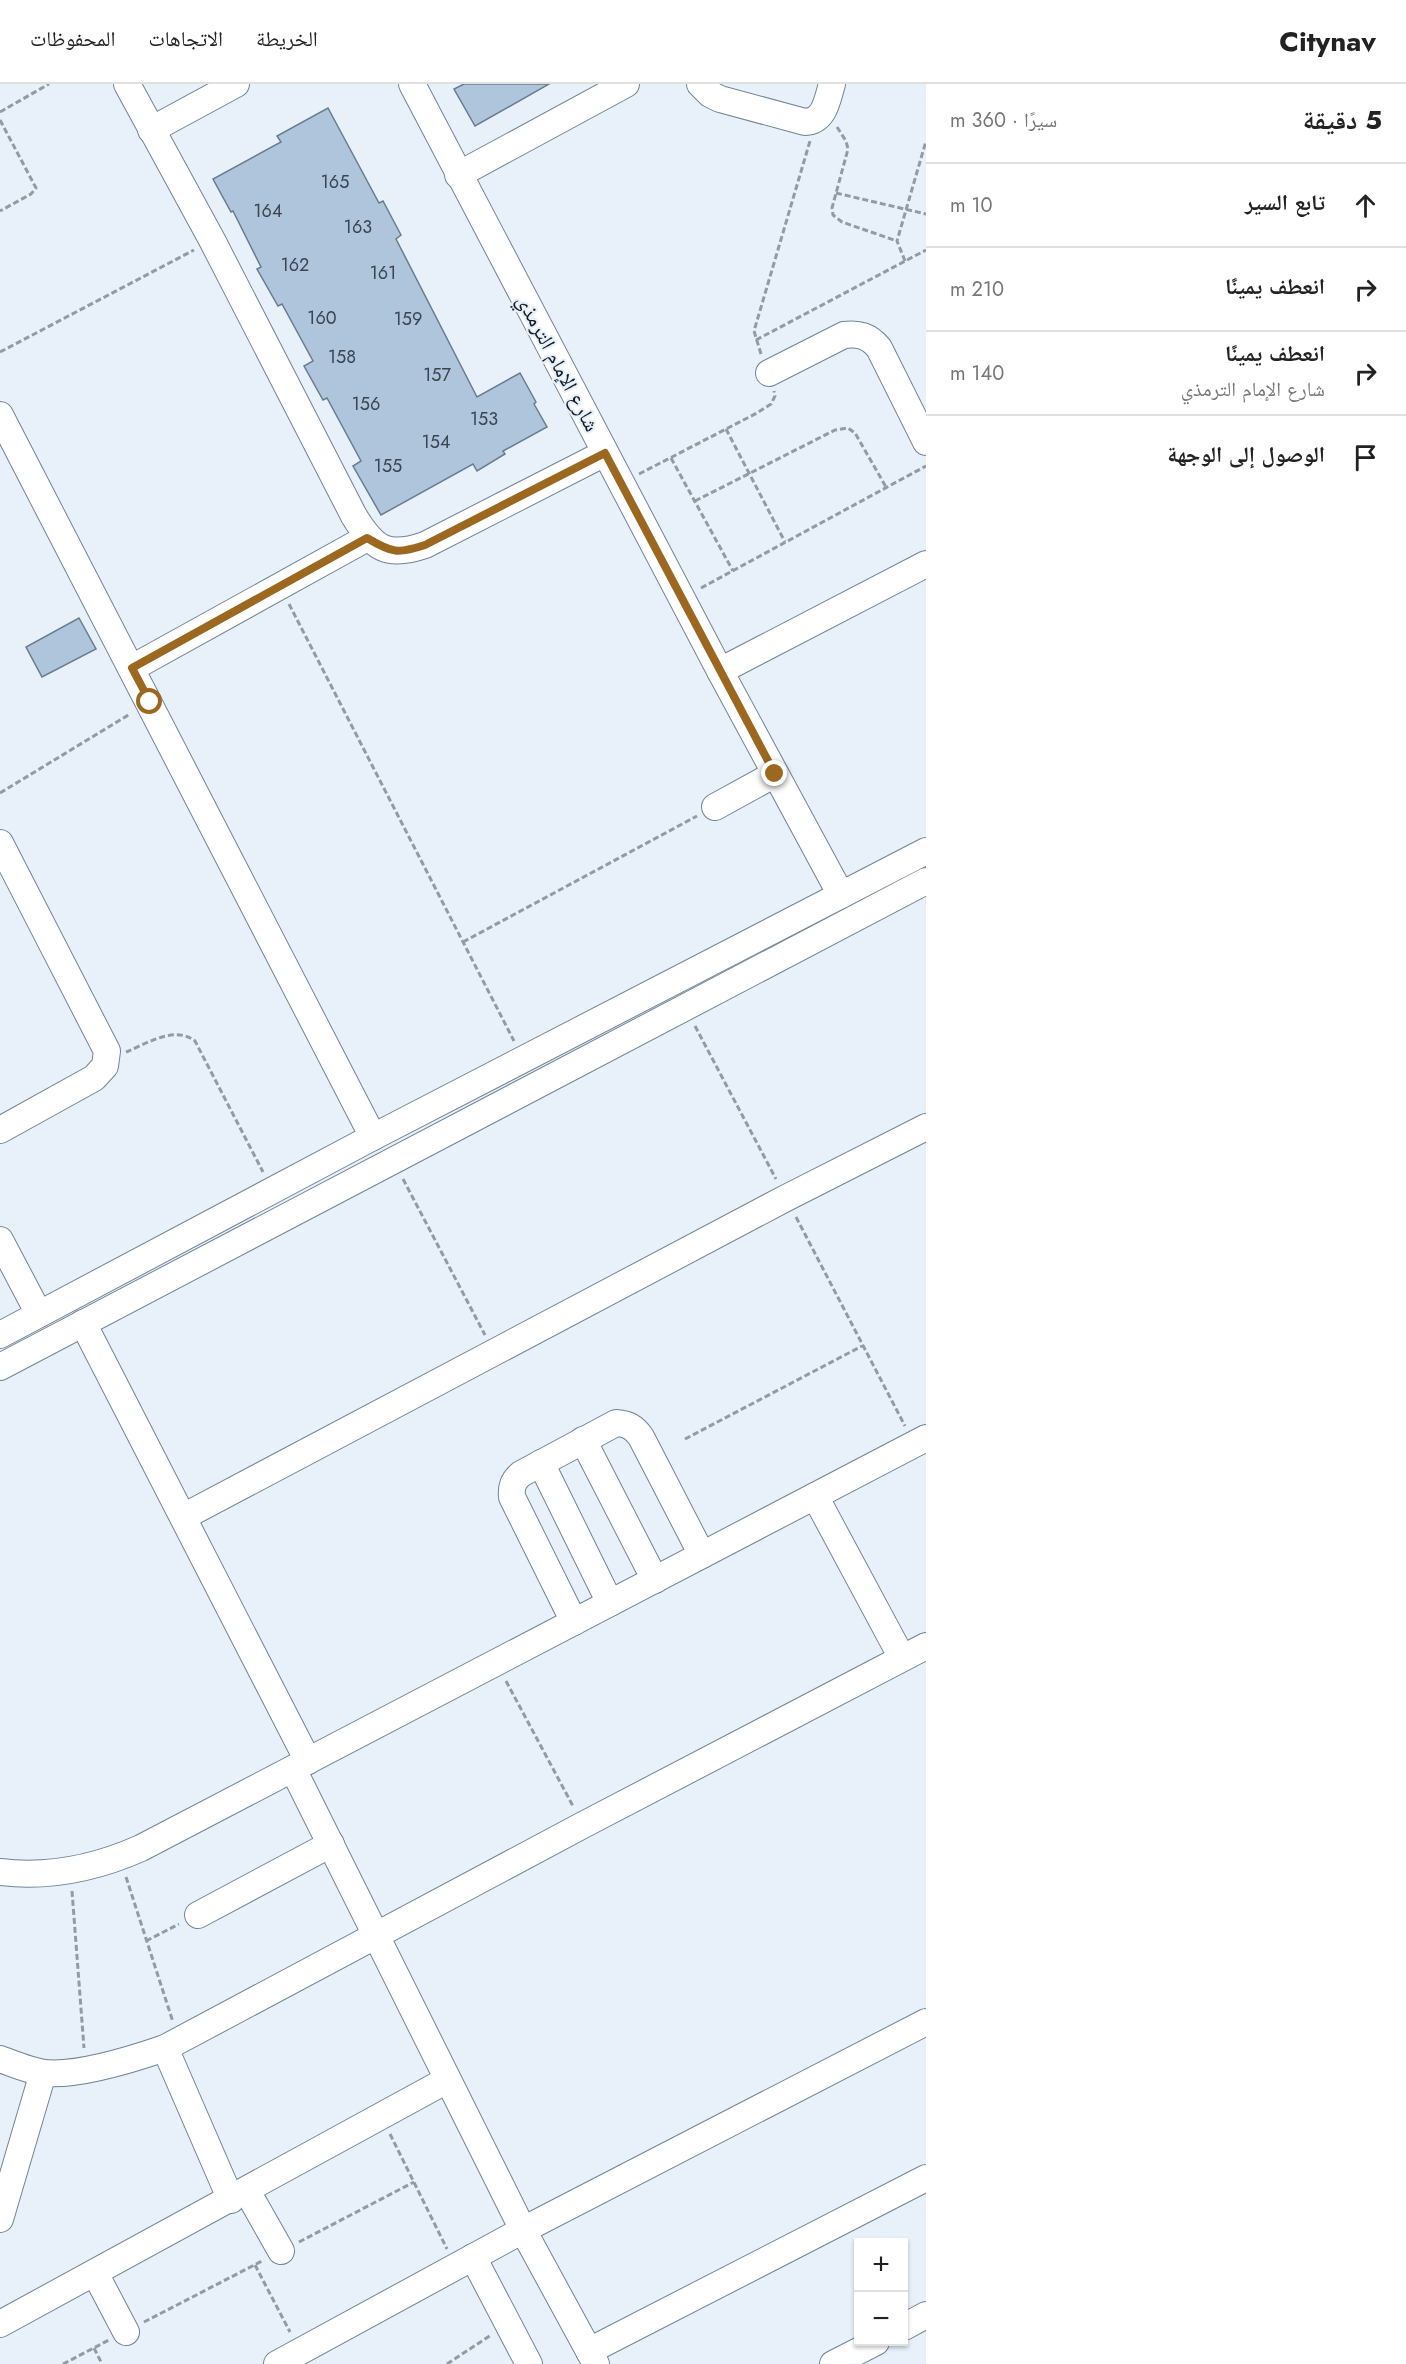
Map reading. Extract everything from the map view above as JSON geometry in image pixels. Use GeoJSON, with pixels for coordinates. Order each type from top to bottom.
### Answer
{"type":"FeatureCollection","features":[{"type":"Feature","properties":{"kind":"street"},"geometry":{"type":"LineString","coordinates":[[127,84],[212,240],[367,538],[385,549],[406,551],[425,545],[605,453]]}},
{"type":"Feature","properties":{"kind":"street"},"geometry":{"type":"LineString","coordinates":[[152,130],[237,84]]}},
{"type":"Feature","properties":{"kind":"street","name":"شارع الإمام الترمذي"},"geometry":{"type":"LineString","coordinates":[[412,84],[621,484],[841,895]]}},
{"type":"Feature","properties":{"kind":"street"},"geometry":{"type":"LineString","coordinates":[[458,175],[626,84]]}},
{"type":"Feature","properties":{"kind":"street"},"geometry":{"type":"LineString","coordinates":[[700,84],[710,94],[720,99],[799,121],[811,122],[820,115],[832,84]]}},
{"type":"Feature","properties":{"kind":"street"},"geometry":{"type":"LineString","coordinates":[[769,373],[844,335],[864,335],[873,340],[879,348],[926,442]]}},
{"type":"Feature","properties":{"kind":"street"},"geometry":{"type":"LineString","coordinates":[[0,415],[373,1137]]}},
{"type":"Feature","properties":{"kind":"street"},"geometry":{"type":"LineString","coordinates":[[132,668],[367,538]]}},
{"type":"Feature","properties":{"kind":"street"},"geometry":{"type":"LineString","coordinates":[[720,670],[926,564]]}},
{"type":"Feature","properties":{"kind":"street"},"geometry":{"type":"LineString","coordinates":[[716,807],[775,774]]}},
{"type":"Feature","properties":{"kind":"street"},"geometry":{"type":"LineString","coordinates":[[0,843],[105,1043],[107,1059],[105,1066],[94,1078],[0,1130]]}},
{"type":"Feature","properties":{"kind":"street"},"geometry":{"type":"LineString","coordinates":[[0,1335],[373,1137],[916,856],[923,882],[479,1113],[0,1367]]}},
{"type":"Feature","properties":{"kind":"street"},"geometry":{"type":"LineString","coordinates":[[770,932],[781,955]]}},
{"type":"Feature","properties":{"kind":"street"},"geometry":{"type":"LineString","coordinates":[[467,1089],[479,1113]]}},
{"type":"Feature","properties":{"kind":"street"},"geometry":{"type":"LineString","coordinates":[[183,1517],[786,1198],[926,1127]]}},
{"type":"Feature","properties":{"kind":"street"},"geometry":{"type":"LineString","coordinates":[[300,1176],[314,1201]]}},
{"type":"Feature","properties":{"kind":"street"},"geometry":{"type":"LineString","coordinates":[[0,1240],[39,1314]]}},
{"type":"Feature","properties":{"kind":"street"},"geometry":{"type":"LineString","coordinates":[[154,1253],[166,1279]]}},
{"type":"Feature","properties":{"kind":"street"},"geometry":{"type":"LineString","coordinates":[[82,1323],[183,1517],[300,1765],[331,1844],[375,1937],[523,2230],[592,2357],[926,2178]]}},
{"type":"Feature","properties":{"kind":"street"},"geometry":{"type":"LineString","coordinates":[[574,1622],[512,1497],[512,1488],[515,1480],[521,1474],[583,1440],[616,1423],[626,1424],[635,1429],[702,1555]]}},
{"type":"Feature","properties":{"kind":"street"},"geometry":{"type":"LineString","coordinates":[[583,1440],[655,1580]]}},
{"type":"Feature","properties":{"kind":"street"},"geometry":{"type":"LineString","coordinates":[[0,1872],[36,1874],[70,1871],[119,1858],[920,1441]]}},
{"type":"Feature","properties":{"kind":"street"},"geometry":{"type":"LineString","coordinates":[[541,1463],[610,1603]]}},
{"type":"Feature","properties":{"kind":"street"},"geometry":{"type":"LineString","coordinates":[[815,1496],[902,1658]]}},
{"type":"Feature","properties":{"kind":"street"},"geometry":{"type":"LineString","coordinates":[[0,2059],[43,2073],[62,2073],[137,2058],[172,2045],[583,1825],[926,1646]]}},
{"type":"Feature","properties":{"kind":"street"},"geometry":{"type":"LineString","coordinates":[[198,1915],[331,1844]]}},
{"type":"Feature","properties":{"kind":"street"},"geometry":{"type":"LineString","coordinates":[[284,2360],[523,2230],[926,2022]]}},
{"type":"Feature","properties":{"kind":"street"},"geometry":{"type":"LineString","coordinates":[[172,2045],[239,2195],[282,2251]]}},
{"type":"Feature","properties":{"kind":"street"},"geometry":{"type":"LineString","coordinates":[[0,2219],[43,2073]]}},
{"type":"Feature","properties":{"kind":"street"},"geometry":{"type":"LineString","coordinates":[[0,2324],[447,2080]]}},
{"type":"Feature","properties":{"kind":"street"},"geometry":{"type":"LineString","coordinates":[[464,2262],[508,2324],[529,2364]]}},
{"type":"Feature","properties":{"kind":"street"},"geometry":{"type":"LineString","coordinates":[[94,2273],[126,2332]]}},
{"type":"Feature","properties":{"kind":"street"},"geometry":{"type":"LineString","coordinates":[[908,2324],[926,2315]]}},
{"type":"Feature","properties":{"kind":"street"},"geometry":{"type":"LineString","coordinates":[[833,2364],[868,2346]]}},
{"type":"Feature","properties":{"kind":"path"},"geometry":{"type":"LineString","coordinates":[[0,112],[49,84]]}},
{"type":"Feature","properties":{"kind":"path"},"geometry":{"type":"LineString","coordinates":[[621,484],[771,404],[775,396],[754,331],[820,115],[843,134],[848,149],[832,208],[836,219],[897,241]]}},
{"type":"Feature","properties":{"kind":"path"},"geometry":{"type":"LineString","coordinates":[[0,120],[36,188],[31,194],[0,211]]}},
{"type":"Feature","properties":{"kind":"path"},"geometry":{"type":"LineString","coordinates":[[905,261],[897,241],[926,141]]}},
{"type":"Feature","properties":{"kind":"path"},"geometry":{"type":"LineString","coordinates":[[836,193],[926,214]]}},
{"type":"Feature","properties":{"kind":"path"},"geometry":{"type":"LineString","coordinates":[[0,352],[212,240]]}},
{"type":"Feature","properties":{"kind":"path"},"geometry":{"type":"LineString","coordinates":[[756,340],[926,250]]}},
{"type":"Feature","properties":{"kind":"path"},"geometry":{"type":"LineString","coordinates":[[695,501],[835,430],[848,428],[855,433],[887,487]]}},
{"type":"Feature","properties":{"kind":"path"},"geometry":{"type":"LineString","coordinates":[[726,429],[785,542]]}},
{"type":"Feature","properties":{"kind":"path"},"geometry":{"type":"LineString","coordinates":[[671,458],[733,571]]}},
{"type":"Feature","properties":{"kind":"path"},"geometry":{"type":"LineString","coordinates":[[682,599],[926,466]]}},
{"type":"Feature","properties":{"kind":"path"},"geometry":{"type":"LineString","coordinates":[[280,587],[524,1059]]}},
{"type":"Feature","properties":{"kind":"path"},"geometry":{"type":"LineString","coordinates":[[0,793],[150,702]]}},
{"type":"Feature","properties":{"kind":"path"},"geometry":{"type":"LineString","coordinates":[[463,942],[716,807]]}},
{"type":"Feature","properties":{"kind":"path"},"geometry":{"type":"LineString","coordinates":[[684,1006],[862,1346],[920,1441]]}},
{"type":"Feature","properties":{"kind":"path"},"geometry":{"type":"LineString","coordinates":[[107,1059],[176,1034],[189,1036],[195,1041],[272,1191]]}},
{"type":"Feature","properties":{"kind":"path"},"geometry":{"type":"LineString","coordinates":[[393,1159],[494,1352]]}},
{"type":"Feature","properties":{"kind":"path"},"geometry":{"type":"LineString","coordinates":[[685,1438],[862,1346]]}},
{"type":"Feature","properties":{"kind":"path"},"geometry":{"type":"LineString","coordinates":[[496,1663],[583,1825]]}},
{"type":"Feature","properties":{"kind":"path"},"geometry":{"type":"LineString","coordinates":[[119,1858],[146,1941],[172,2045]]}},
{"type":"Feature","properties":{"kind":"path"},"geometry":{"type":"LineString","coordinates":[[70,1871],[86,2068]]}},
{"type":"Feature","properties":{"kind":"path"},"geometry":{"type":"LineString","coordinates":[[146,1941],[198,1915]]}},
{"type":"Feature","properties":{"kind":"path"},"geometry":{"type":"LineString","coordinates":[[382,2116],[414,2182],[464,2262]]}},
{"type":"Feature","properties":{"kind":"path"},"geometry":{"type":"LineString","coordinates":[[63,2364],[414,2182]]}},
{"type":"Feature","properties":{"kind":"path"},"geometry":{"type":"LineString","coordinates":[[255,2265],[284,2360]]}},
{"type":"Feature","properties":{"kind":"path"},"geometry":{"type":"LineString","coordinates":[[447,2364],[508,2324]]}},
{"type":"Feature","properties":{"kind":"path"},"geometry":{"type":"LineString","coordinates":[[94,2348],[102,2364]]}},
{"type":"Feature","properties":{"kind":"building"},"geometry":{"type":"Polygon","coordinates":[[[464,84],[549,84],[475,126],[454,89],[464,84]]]}},
{"type":"Feature","properties":{"kind":"building"},"geometry":{"type":"Polygon","coordinates":[[[328,108],[379,203],[383,201],[401,235],[396,239],[477,397],[520,373],[547,427],[503,451],[505,454],[477,471],[473,464],[381,515],[353,466],[361,461],[327,398],[323,400],[304,366],[313,361],[282,304],[278,306],[257,269],[261,267],[233,211],[231,212],[213,179],[281,142],[277,136],[328,108]]]}},
{"type":"Feature","properties":{"kind":"building"},"geometry":{"type":"Polygon","coordinates":[[[79,618],[96,649],[42,677],[26,647],[79,618]]]}},
{"type":"Feature","properties":{"kind":"route"},"geometry":{"type":"LineString","coordinates":[[150,702],[132,668],[367,538],[385,549],[406,551],[425,545],[605,453],[775,774]]}}]}
